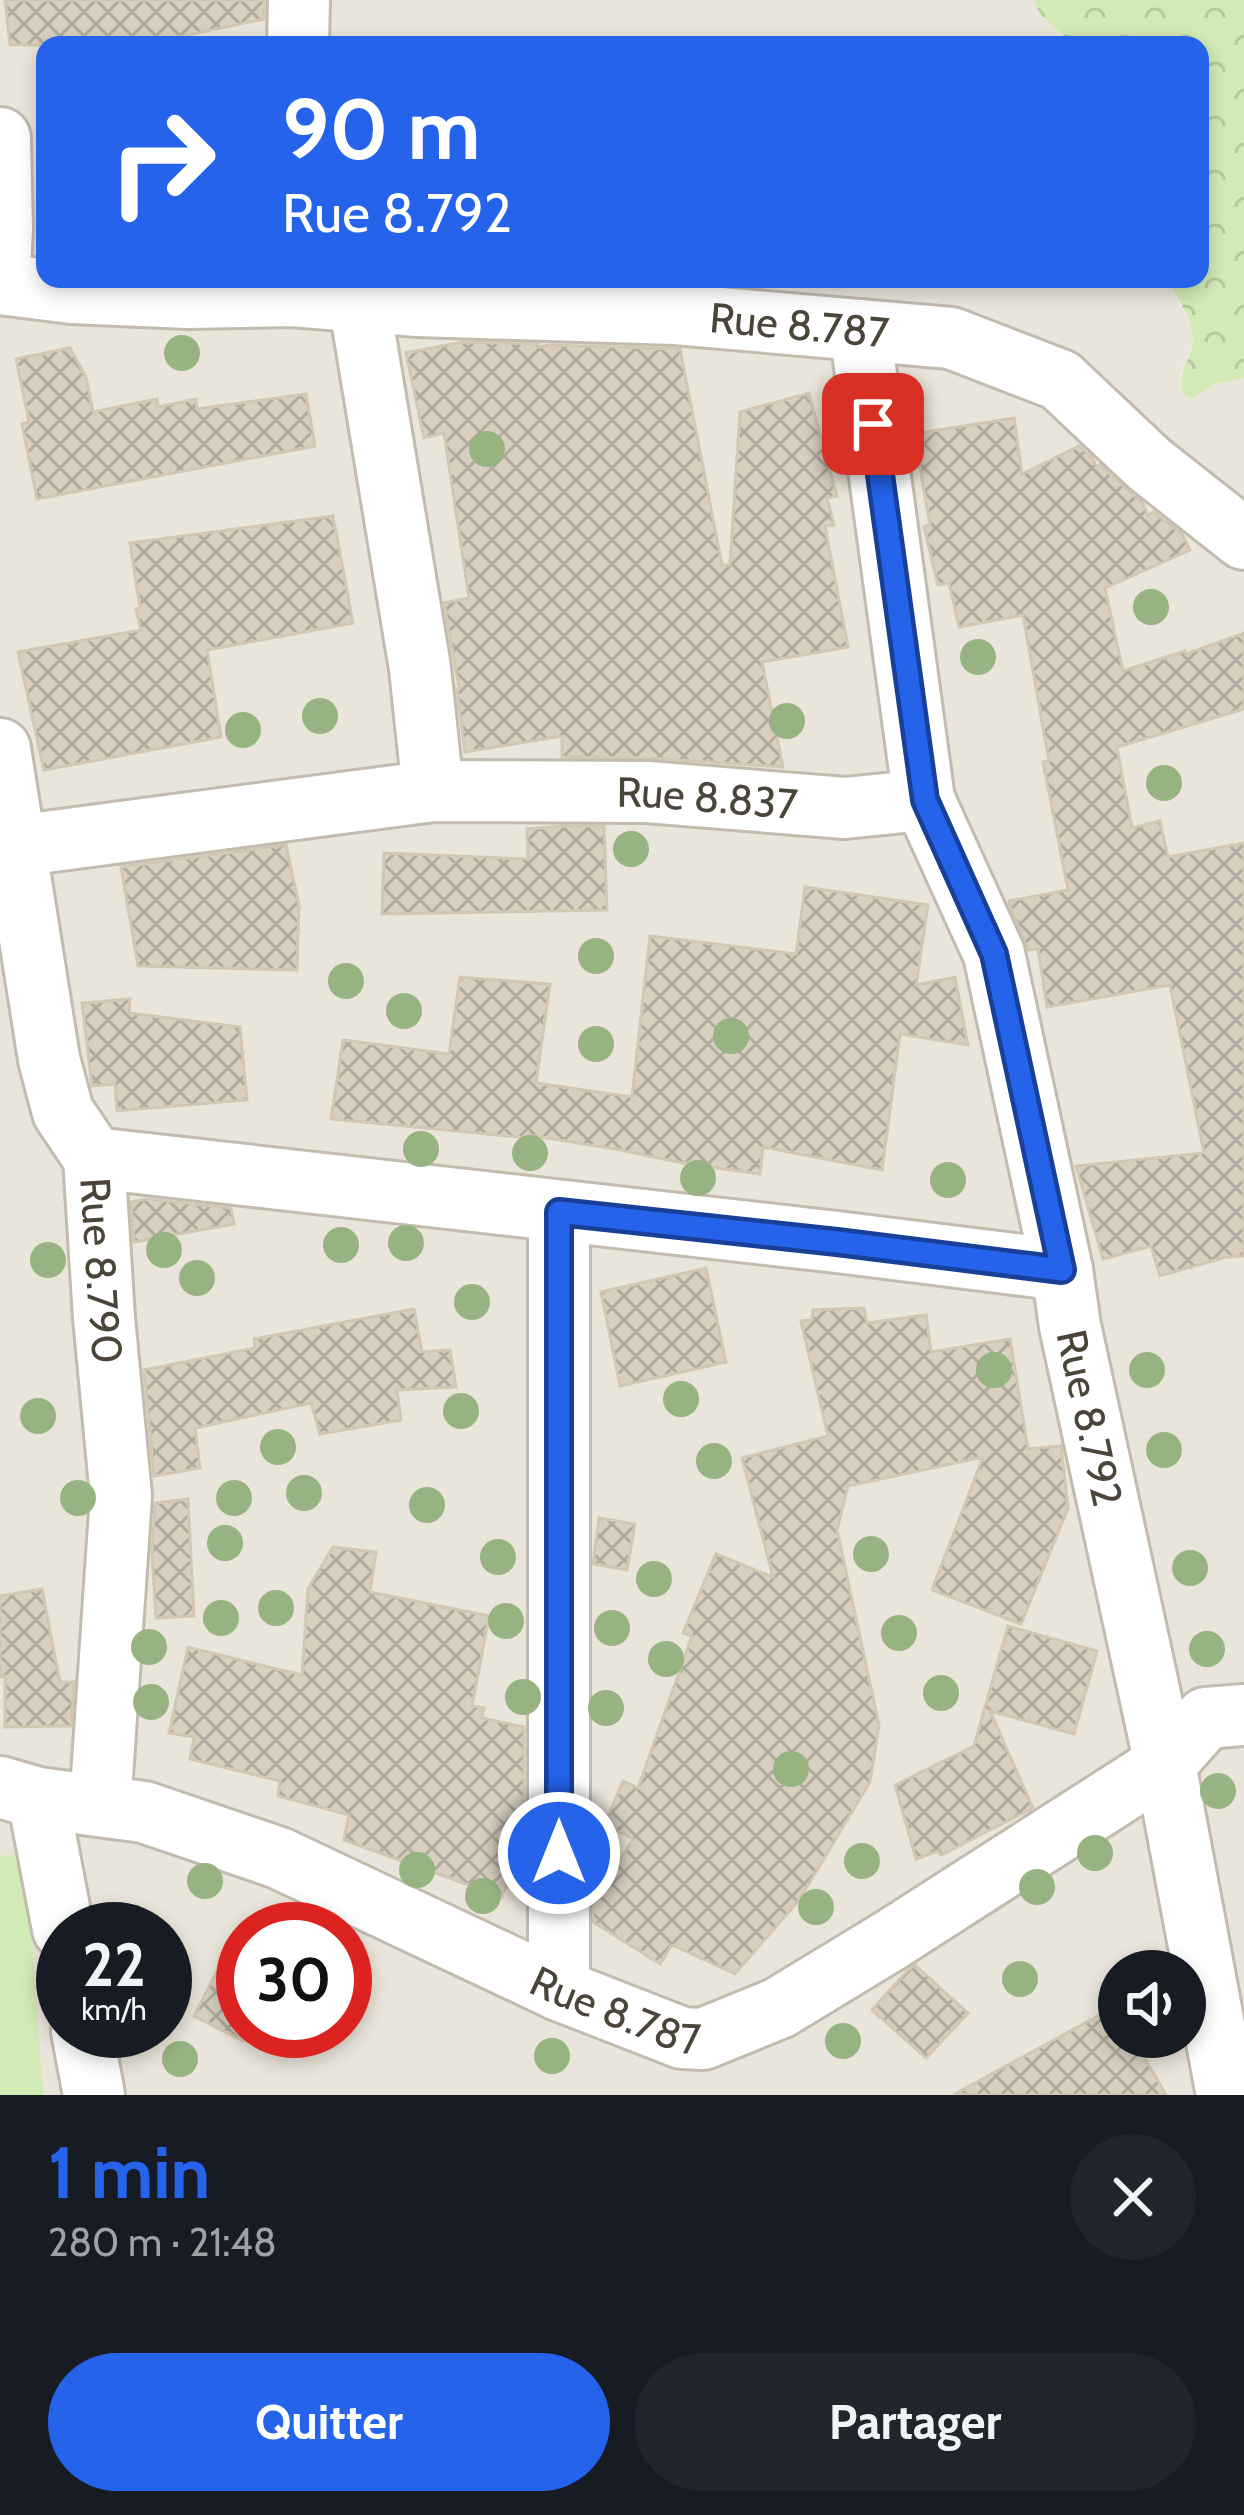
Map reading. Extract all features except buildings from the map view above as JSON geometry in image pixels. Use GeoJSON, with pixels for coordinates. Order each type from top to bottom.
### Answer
{"type":"FeatureCollection","features":[{"type":"Feature","properties":{"kind":"street"},"geometry":{"type":"LineString","coordinates":[[298,36],[299,0]]}},
{"type":"Feature","properties":{"kind":"street"},"geometry":{"type":"LineString","coordinates":[[0,137],[0,268]]}},
{"type":"Feature","properties":{"kind":"street","name":"Rue 8.787"},"geometry":{"type":"LineString","coordinates":[[0,284],[72,293],[188,298],[283,288]]}},
{"type":"Feature","properties":{"kind":"street","name":"Rue 8.787"},"geometry":{"type":"LineString","coordinates":[[296,288],[359,302],[675,314],[951,338],[1060,380],[1149,464],[1244,539]]}},
{"type":"Feature","properties":{"kind":"street"},"geometry":{"type":"LineString","coordinates":[[359,302],[420,668],[433,791]]}},
{"type":"Feature","properties":{"kind":"street"},"geometry":{"type":"LineString","coordinates":[[860,330],[925,800],[994,954],[1062,1270]]}},
{"type":"Feature","properties":{"kind":"street","name":"Rue 8.790"},"geometry":{"type":"LineString","coordinates":[[0,749],[8,846],[49,1059],[63,1112],[94,1158],[121,1496],[100,1806]]}},
{"type":"Feature","properties":{"kind":"street","name":"Rue 8.837"},"geometry":{"type":"LineString","coordinates":[[8,846],[433,791],[647,792],[845,808],[925,800]]}},
{"type":"Feature","properties":{"kind":"street","name":"Rue 8.792"},"geometry":{"type":"LineString","coordinates":[[94,1158],[1062,1270],[1165,1764],[1227,2095]]}},
{"type":"Feature","properties":{"kind":"street"},"geometry":{"type":"LineString","coordinates":[[559,1212],[559,1990]]}},
{"type":"Feature","properties":{"kind":"street","name":"Rue 8.787"},"geometry":{"type":"LineString","coordinates":[[19,1792],[144,1812],[279,1858],[559,1990],[682,2038],[703,2039],[778,2008],[1165,1764],[1206,1718],[1244,1714]]}},
{"type":"Feature","properties":{"kind":"street"},"geometry":{"type":"LineString","coordinates":[[19,1792],[54,1902]]}},
{"type":"Feature","properties":{"kind":"street"},"geometry":{"type":"LineString","coordinates":[[87,2058],[94,2095]]}},
{"type":"Feature","properties":{"kind":"shaded area"},"geometry":{"type":"Polygon","coordinates":[[[0,0],[1032,0],[1064,36],[36,36],[36,288],[1171,288],[1192,327],[1193,342],[1180,376],[1192,398],[1215,384],[1244,378],[1244,2095],[0,2095],[0,0]]]}},
{"type":"Feature","properties":{"kind":"green space"},"geometry":{"type":"Polygon","coordinates":[[[1032,0],[1244,0],[1244,378],[1215,384],[1191,399],[1183,394],[1182,373],[1193,337],[1189,319],[1171,288],[1209,288],[1209,36],[1064,36],[1032,0]]]}},
{"type":"Feature","properties":{"kind":"green space"},"geometry":{"type":"Polygon","coordinates":[[[26,1854],[36,2058],[40,2058],[43,2095],[0,2095],[0,1856],[26,1854]]]}},
{"type":"Feature","properties":{"kind":"route"},"geometry":{"type":"LineString","coordinates":[[559,1853],[559,1212],[1062,1270],[994,954],[925,800],[873,424]]}}]}
